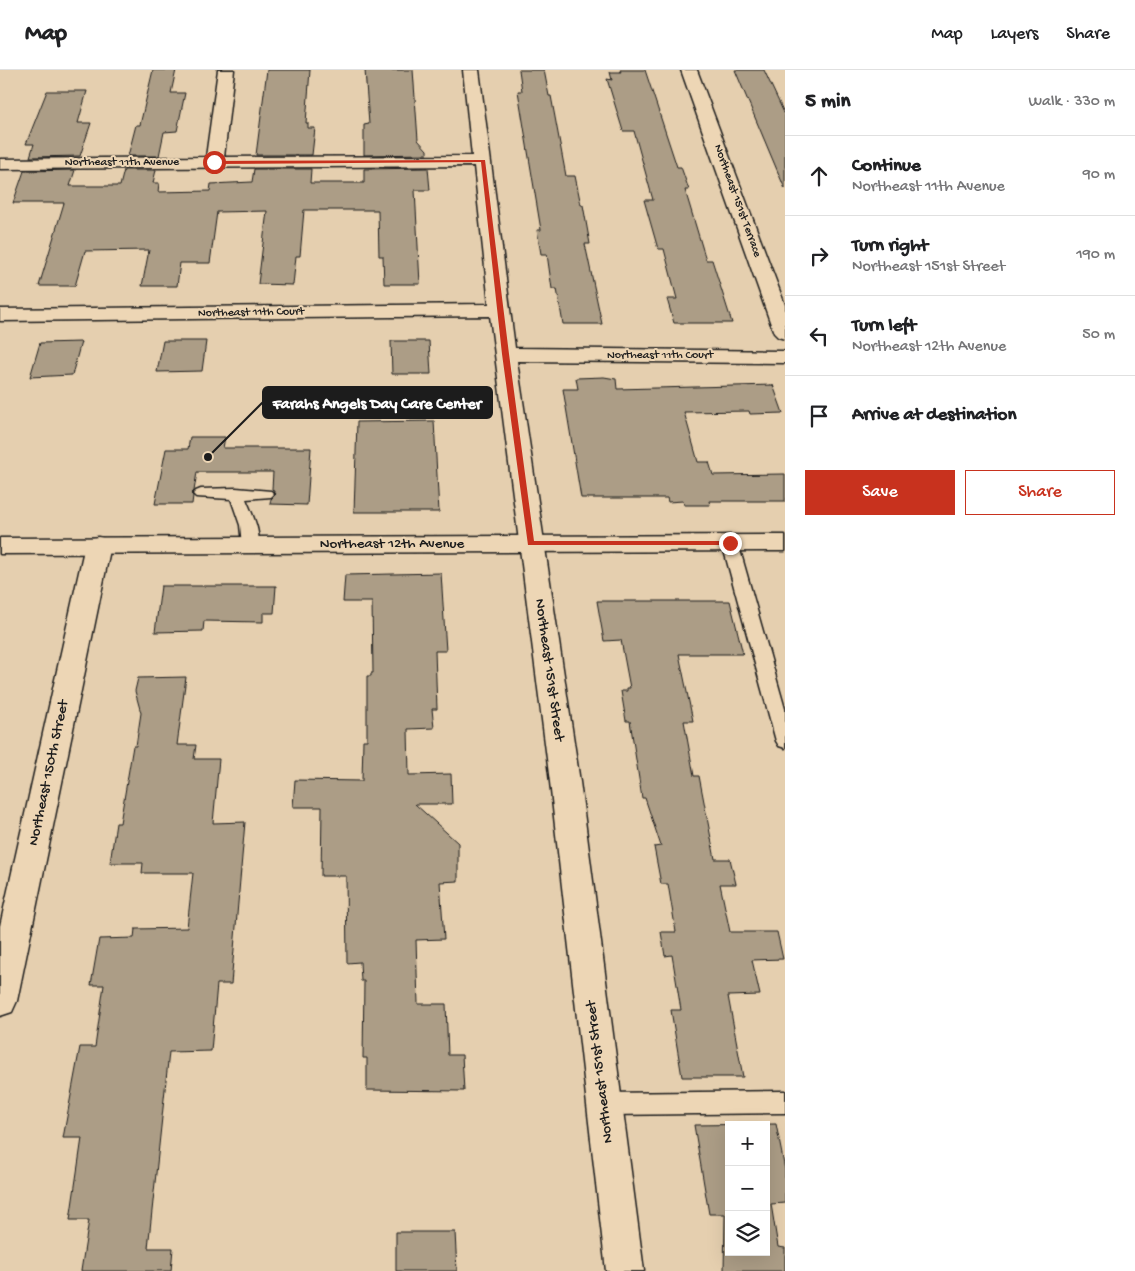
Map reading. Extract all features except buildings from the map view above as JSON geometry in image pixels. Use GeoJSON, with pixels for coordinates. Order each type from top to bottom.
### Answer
{"type":"FeatureCollection","features":[{"type":"Feature","properties":{"kind":"street"},"geometry":{"type":"LineString","coordinates":[[214,162],[226,70]]}},
{"type":"Feature","properties":{"kind":"street","name":"Northeast 151st Street"},"geometry":{"type":"LineString","coordinates":[[471,70],[502,310],[505,354],[566,792],[625,1271]]}},
{"type":"Feature","properties":{"kind":"street","name":"Northeast 151st Terrace"},"geometry":{"type":"LineString","coordinates":[[689,70],[785,333]]}},
{"type":"Feature","properties":{"kind":"street","name":"Northeast 11th Avenue"},"geometry":{"type":"LineString","coordinates":[[0,164],[484,161]]}},
{"type":"Feature","properties":{"kind":"street","name":"Northeast 11th Court"},"geometry":{"type":"LineString","coordinates":[[0,315],[502,310]]}},
{"type":"Feature","properties":{"kind":"street","name":"Northeast 11th Court"},"geometry":{"type":"LineString","coordinates":[[505,354],[785,356]]}},
{"type":"Feature","properties":{"kind":"street","name":"Northeast 12th Avenue"},"geometry":{"type":"LineString","coordinates":[[0,546],[785,543]]}},
{"type":"Feature","properties":{"kind":"street","name":"Northeast 150th Street"},"geometry":{"type":"LineString","coordinates":[[0,1001],[98,545]]}},
{"type":"Feature","properties":{"kind":"lane"},"geometry":{"type":"LineString","coordinates":[[201,494],[266,494]]}},
{"type":"Feature","properties":{"kind":"lane"},"geometry":{"type":"LineString","coordinates":[[236,494],[248,525],[250,546]]}},
{"type":"Feature","properties":{"kind":"lane"},"geometry":{"type":"LineString","coordinates":[[730,543],[785,741]]}},
{"type":"Feature","properties":{"kind":"lane"},"geometry":{"type":"LineString","coordinates":[[604,1104],[785,1102]]}},
{"type":"Feature","properties":{"kind":"place","name":"Farahs Angels Day Care Center"},"geometry":{"type":"Point","coordinates":[208,457]}},
{"type":"Feature","properties":{"kind":"route"},"geometry":{"type":"LineString","coordinates":[[214,162],[484,161],[502,310],[505,354],[530,543],[730,543]]}}]}
